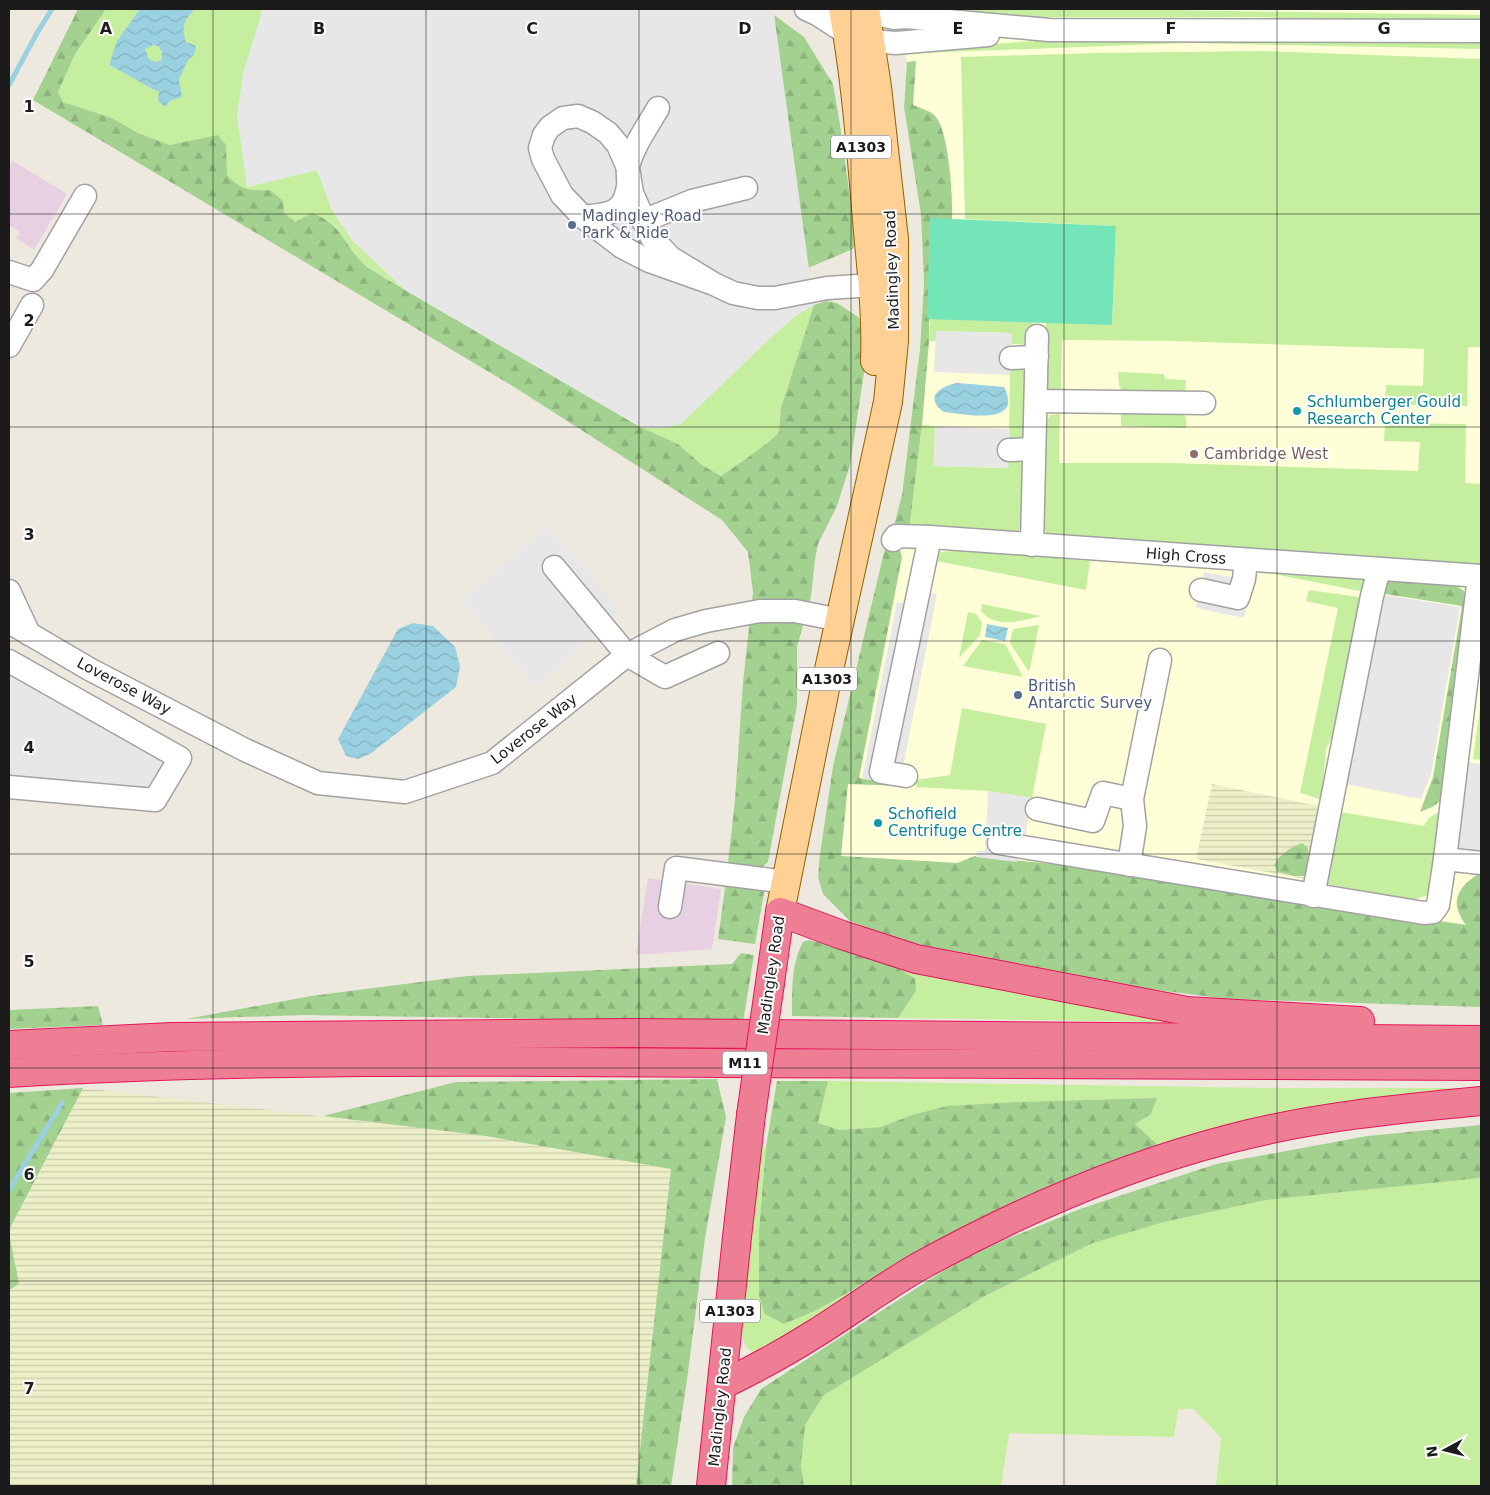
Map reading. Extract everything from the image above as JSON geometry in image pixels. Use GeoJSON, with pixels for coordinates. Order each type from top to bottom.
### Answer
{"type":"FeatureCollection","features":[{"type":"Feature","properties":{"kind":"highway","name":"Madingley Road"},"geometry":{"type":"LineString","coordinates":[[711,1486],[737,1237],[780,912]]}},
{"type":"Feature","properties":{"kind":"highway"},"geometry":{"type":"LineString","coordinates":[[780,912],[916,959],[1187,1011],[1481,1029]]}},
{"type":"Feature","properties":{"kind":"highway","name":"M11"},"geometry":{"type":"LineString","coordinates":[[9,1045],[172,1037],[629,1033],[1481,1040]]}},
{"type":"Feature","properties":{"kind":"highway","name":"M11"},"geometry":{"type":"LineString","coordinates":[[9,1073],[229,1063],[434,1061],[1481,1066]]}},
{"type":"Feature","properties":{"kind":"highway"},"geometry":{"type":"LineString","coordinates":[[722,1385],[755,1369],[792,1347],[919,1267],[1040,1205],[1103,1180],[1171,1155],[1294,1124],[1371,1111],[1481,1101]]}},
{"type":"Feature","properties":{"kind":"main road","name":"Madingley Road"},"geometry":{"type":"LineString","coordinates":[[780,912],[828,674],[888,402],[894,341],[884,284],[894,239],[877,87],[857,19]]}},
{"type":"Feature","properties":{"kind":"street"},"geometry":{"type":"LineString","coordinates":[[806,9],[818,14],[857,19],[896,43],[1049,30],[1481,31]]}},
{"type":"Feature","properties":{"kind":"street"},"geometry":{"type":"LineString","coordinates":[[583,216],[614,212],[621,207],[626,198],[629,184],[628,168],[637,146],[658,108]]}},
{"type":"Feature","properties":{"kind":"street"},"geometry":{"type":"LineString","coordinates":[[714,284],[649,261],[622,247],[583,216],[562,195],[543,159],[540,148],[544,135],[550,127],[563,118],[578,116],[592,122],[608,133],[618,146],[628,168],[632,193],[652,238],[671,258],[733,294],[758,298],[775,298],[827,288],[884,284]]}},
{"type":"Feature","properties":{"kind":"street"},"geometry":{"type":"LineString","coordinates":[[643,221],[692,201],[746,188]]}},
{"type":"Feature","properties":{"kind":"street"},"geometry":{"type":"LineString","coordinates":[[9,272],[33,280],[42,270],[85,196]]}},
{"type":"Feature","properties":{"kind":"street"},"geometry":{"type":"LineString","coordinates":[[9,346],[32,305]]}},
{"type":"Feature","properties":{"kind":"street"},"geometry":{"type":"LineString","coordinates":[[1011,358],[1037,346],[1032,545]]}},
{"type":"Feature","properties":{"kind":"street"},"geometry":{"type":"LineString","coordinates":[[1036,401],[1204,403]]}},
{"type":"Feature","properties":{"kind":"street"},"geometry":{"type":"LineString","coordinates":[[1009,450],[1034,449]]}},
{"type":"Feature","properties":{"kind":"street","name":"High Cross"},"geometry":{"type":"LineString","coordinates":[[893,540],[896,536],[930,537],[1480,576]]}},
{"type":"Feature","properties":{"kind":"street"},"geometry":{"type":"LineString","coordinates":[[906,776],[881,772],[930,537]]}},
{"type":"Feature","properties":{"kind":"street"},"geometry":{"type":"LineString","coordinates":[[1201,590],[1238,598],[1246,560]]}},
{"type":"Feature","properties":{"kind":"street"},"geometry":{"type":"LineString","coordinates":[[554,567],[627,655],[665,677],[718,653]]}},
{"type":"Feature","properties":{"kind":"street"},"geometry":{"type":"LineString","coordinates":[[1313,896],[1372,596],[1379,569]]}},
{"type":"Feature","properties":{"kind":"street"},"geometry":{"type":"LineString","coordinates":[[999,843],[1313,896],[1424,913],[1433,912],[1438,905],[1445,859],[1480,576]]}},
{"type":"Feature","properties":{"kind":"street"},"geometry":{"type":"LineString","coordinates":[[9,591],[29,634]]}},
{"type":"Feature","properties":{"kind":"street","name":"Loverose Way"},"geometry":{"type":"LineString","coordinates":[[9,622],[90,670],[244,750],[318,783],[405,792],[492,763],[627,655],[675,630],[706,621],[760,611],[795,611],[840,620]]}},
{"type":"Feature","properties":{"kind":"street"},"geometry":{"type":"LineString","coordinates":[[1129,865],[1135,826],[1132,799],[1160,660]]}},
{"type":"Feature","properties":{"kind":"street"},"geometry":{"type":"LineString","coordinates":[[9,662],[180,758],[155,800],[9,787]]}},
{"type":"Feature","properties":{"kind":"street"},"geometry":{"type":"LineString","coordinates":[[72,696],[90,670]]}},
{"type":"Feature","properties":{"kind":"street"},"geometry":{"type":"LineString","coordinates":[[1037,810],[1092,821],[1103,794],[1132,799]]}},
{"type":"Feature","properties":{"kind":"street"},"geometry":{"type":"LineString","coordinates":[[1445,859],[1481,863]]}},
{"type":"Feature","properties":{"kind":"street"},"geometry":{"type":"LineString","coordinates":[[670,907],[676,868],[786,882]]}},
{"type":"Feature","properties":{"kind":"shaded area","name":"Madingley Road Park & Ride"},"geometry":{"type":"Polygon","coordinates":[[[263,9],[765,9],[774,15],[814,305],[787,322],[681,424],[663,428],[642,428],[405,290],[352,240],[332,210],[317,170],[247,187],[237,116],[243,73],[263,9]]]}},
{"type":"Feature","properties":{"kind":"shaded area","name":"Cambridge West"},"geometry":{"type":"Polygon","coordinates":[[[893,9],[1481,9],[1481,873],[1472,878],[1467,925],[1061,865],[1017,862],[975,856],[957,863],[820,855],[833,766],[885,548],[893,529],[902,495],[920,348],[924,284],[921,215],[904,107],[907,62],[893,9]]]}},
{"type":"Feature","properties":{"kind":"shaded area"},"geometry":{"type":"Polygon","coordinates":[[[13,161],[67,194],[34,250],[16,238],[20,232],[9,225],[9,168],[13,161]]]}},
{"type":"Feature","properties":{"kind":"shaded area"},"geometry":{"type":"Polygon","coordinates":[[[936,331],[1012,333],[1010,375],[934,372],[936,331]]]}},
{"type":"Feature","properties":{"kind":"shaded area"},"geometry":{"type":"Polygon","coordinates":[[[935,426],[1010,429],[1008,468],[934,466],[935,426]]]}},
{"type":"Feature","properties":{"kind":"shaded area"},"geometry":{"type":"Polygon","coordinates":[[[548,526],[621,609],[536,687],[462,601],[548,526]]]}},
{"type":"Feature","properties":{"kind":"shaded area"},"geometry":{"type":"Polygon","coordinates":[[[1204,572],[1252,581],[1244,618],[1196,608],[1204,572]]]}},
{"type":"Feature","properties":{"kind":"shaded area"},"geometry":{"type":"Polygon","coordinates":[[[912,589],[937,594],[900,783],[862,779],[897,602],[909,604],[912,589]]]}},
{"type":"Feature","properties":{"kind":"shaded area"},"geometry":{"type":"Polygon","coordinates":[[[1379,594],[1460,607],[1431,775],[1421,799],[1340,783],[1379,594]]]}},
{"type":"Feature","properties":{"kind":"shaded area"},"geometry":{"type":"Polygon","coordinates":[[[9,654],[188,755],[158,808],[9,794],[9,654]]]}},
{"type":"Feature","properties":{"kind":"shaded area"},"geometry":{"type":"Polygon","coordinates":[[[1468,762],[1481,764],[1481,856],[1455,853],[1468,762]]]}},
{"type":"Feature","properties":{"kind":"shaded area"},"geometry":{"type":"Polygon","coordinates":[[[1212,784],[1324,807],[1310,880],[1196,859],[1212,784]]]}},
{"type":"Feature","properties":{"kind":"shaded area"},"geometry":{"type":"Polygon","coordinates":[[[988,791],[1032,798],[1022,854],[1018,854],[1017,862],[976,857],[977,851],[985,851],[988,791]]]}},
{"type":"Feature","properties":{"kind":"shaded area"},"geometry":{"type":"Polygon","coordinates":[[[648,878],[721,889],[712,949],[636,955],[648,878]]]}},
{"type":"Feature","properties":{"kind":"shaded area"},"geometry":{"type":"Polygon","coordinates":[[[83,1088],[486,1136],[671,1169],[636,1486],[9,1486],[9,1290],[19,1284],[9,1230],[83,1088]]]}},
{"type":"Feature","properties":{"kind":"green space"},"geometry":{"type":"Polygon","coordinates":[[[78,9],[106,9],[75,54],[58,92],[63,102],[112,118],[138,133],[170,145],[218,135],[226,145],[227,175],[241,187],[251,190],[270,190],[283,201],[284,213],[295,222],[312,213],[321,217],[339,232],[361,262],[381,276],[642,428],[678,444],[702,465],[721,476],[779,433],[781,408],[814,305],[826,301],[837,303],[858,317],[864,324],[867,353],[850,465],[837,506],[818,544],[811,596],[797,647],[797,705],[768,862],[762,867],[757,868],[764,893],[755,944],[718,939],[735,800],[743,682],[753,592],[748,552],[722,520],[511,385],[33,100],[78,9]]]}},
{"type":"Feature","properties":{"kind":"green space"},"geometry":{"type":"Polygon","coordinates":[[[106,9],[140,9],[131,22],[109,65],[159,92],[179,80],[188,60],[183,33],[184,22],[195,9],[263,9],[261,12],[247,187],[317,170],[332,210],[352,240],[405,290],[360,261],[335,226],[312,214],[295,222],[284,213],[270,190],[241,187],[232,180],[227,175],[226,145],[181,143],[170,145],[138,133],[112,118],[63,102],[58,92],[75,54],[106,9]]]}},
{"type":"Feature","properties":{"kind":"green space"},"geometry":{"type":"Polygon","coordinates":[[[914,9],[1107,9],[1481,15],[1481,23],[1252,17],[1003,17],[914,9]]]}},
{"type":"Feature","properties":{"kind":"green space"},"geometry":{"type":"Polygon","coordinates":[[[774,15],[804,37],[833,84],[856,242],[853,249],[808,268],[774,15]]]}},
{"type":"Feature","properties":{"kind":"green space"},"geometry":{"type":"Polygon","coordinates":[[[1068,38],[1481,41],[1481,49],[1187,43],[920,53],[920,50],[1068,38]]]}},
{"type":"Feature","properties":{"kind":"green space"},"geometry":{"type":"Polygon","coordinates":[[[153,45],[158,46],[162,52],[162,60],[155,62],[149,59],[145,49],[153,45]]]}},
{"type":"Feature","properties":{"kind":"green space"},"geometry":{"type":"Polygon","coordinates":[[[1261,51],[1481,59],[1481,347],[1468,347],[1467,406],[1385,404],[1386,385],[1423,386],[1424,349],[1171,341],[1062,340],[1061,396],[1046,390],[1046,322],[1112,324],[1116,226],[965,219],[961,57],[1261,51]]]}},
{"type":"Feature","properties":{"kind":"green space"},"geometry":{"type":"Polygon","coordinates":[[[916,61],[913,105],[932,113],[940,125],[949,166],[952,219],[930,219],[929,341],[922,425],[909,531],[893,529],[902,495],[920,348],[924,284],[921,215],[904,107],[907,62],[916,61]]]}},
{"type":"Feature","properties":{"kind":"green space"},"geometry":{"type":"Polygon","coordinates":[[[930,218],[1116,226],[1112,325],[927,319],[930,218]]]}},
{"type":"Feature","properties":{"kind":"green space"},"geometry":{"type":"Polygon","coordinates":[[[814,305],[781,408],[779,433],[751,455],[721,476],[702,465],[678,444],[642,428],[663,428],[792,319],[814,305]]]}},
{"type":"Feature","properties":{"kind":"green space"},"geometry":{"type":"Polygon","coordinates":[[[930,317],[1033,320],[1032,342],[1028,345],[1011,344],[1011,333],[937,331],[936,341],[929,341],[930,317]]]}},
{"type":"Feature","properties":{"kind":"green space"},"geometry":{"type":"Polygon","coordinates":[[[1010,366],[1029,367],[1030,438],[1009,442],[1010,366]]]}},
{"type":"Feature","properties":{"kind":"green space"},"geometry":{"type":"Polygon","coordinates":[[[1118,372],[1164,374],[1165,379],[1186,380],[1185,390],[1181,395],[1123,393],[1119,385],[1118,372]]]}},
{"type":"Feature","properties":{"kind":"green space"},"geometry":{"type":"Polygon","coordinates":[[[1180,411],[1186,418],[1186,428],[1121,426],[1121,412],[1180,411]]]}},
{"type":"Feature","properties":{"kind":"green space"},"geometry":{"type":"Polygon","coordinates":[[[1060,414],[1059,463],[1170,463],[1418,471],[1420,442],[1384,441],[1385,423],[1466,424],[1465,483],[1481,484],[1481,571],[1052,539],[1041,526],[1045,424],[1050,415],[1060,414]]]}},
{"type":"Feature","properties":{"kind":"green space"},"geometry":{"type":"Polygon","coordinates":[[[922,425],[935,426],[934,466],[1008,468],[1009,457],[1026,457],[1023,526],[1015,534],[909,531],[922,425]]]}},
{"type":"Feature","properties":{"kind":"green space"},"geometry":{"type":"Polygon","coordinates":[[[885,548],[900,550],[902,557],[859,778],[902,784],[903,786],[848,784],[841,856],[957,863],[975,856],[1061,865],[1466,925],[1457,908],[1458,896],[1470,880],[1481,873],[1481,1007],[1227,999],[1110,984],[904,943],[850,921],[823,894],[818,877],[820,854],[833,766],[885,548]]]}},
{"type":"Feature","properties":{"kind":"green space"},"geometry":{"type":"Polygon","coordinates":[[[955,551],[1090,561],[1086,590],[936,561],[940,552],[955,551]]]}},
{"type":"Feature","properties":{"kind":"green space"},"geometry":{"type":"Polygon","coordinates":[[[1263,572],[1361,578],[1367,583],[1370,593],[1263,572]]]}},
{"type":"Feature","properties":{"kind":"green space"},"geometry":{"type":"Polygon","coordinates":[[[1390,579],[1457,586],[1464,591],[1466,597],[1442,800],[1420,812],[1433,777],[1462,606],[1379,593],[1385,581],[1390,579]]]}},
{"type":"Feature","properties":{"kind":"green space"},"geometry":{"type":"Polygon","coordinates":[[[1309,590],[1359,597],[1359,615],[1334,733],[1326,749],[1320,799],[1300,793],[1338,608],[1306,601],[1309,590]]]}},
{"type":"Feature","properties":{"kind":"green space"},"geometry":{"type":"Polygon","coordinates":[[[982,604],[1041,616],[1001,622],[987,617],[981,611],[982,604]]]}},
{"type":"Feature","properties":{"kind":"green space"},"geometry":{"type":"Polygon","coordinates":[[[968,612],[976,614],[982,622],[980,635],[959,658],[968,612]]]}},
{"type":"Feature","properties":{"kind":"green space"},"geometry":{"type":"Polygon","coordinates":[[[1039,625],[1029,672],[1010,643],[1013,629],[1039,625]]]}},
{"type":"Feature","properties":{"kind":"green space"},"geometry":{"type":"Polygon","coordinates":[[[982,640],[1005,644],[1023,677],[963,666],[982,640]]]}},
{"type":"Feature","properties":{"kind":"green space"},"geometry":{"type":"Polygon","coordinates":[[[1481,700],[1481,760],[1473,759],[1481,700]]]}},
{"type":"Feature","properties":{"kind":"green space"},"geometry":{"type":"Polygon","coordinates":[[[962,708],[1046,724],[1032,798],[988,791],[916,787],[916,780],[950,775],[962,708]]]}},
{"type":"Feature","properties":{"kind":"green space"},"geometry":{"type":"Polygon","coordinates":[[[1443,809],[1428,895],[1413,900],[1321,883],[1335,811],[1424,826],[1429,818],[1443,809]]]}},
{"type":"Feature","properties":{"kind":"green space"},"geometry":{"type":"Polygon","coordinates":[[[1302,843],[1307,847],[1309,858],[1309,866],[1304,876],[1294,876],[1278,872],[1274,865],[1279,858],[1290,849],[1302,843]]]}},
{"type":"Feature","properties":{"kind":"green space"},"geometry":{"type":"Polygon","coordinates":[[[809,940],[850,950],[905,972],[915,979],[916,991],[898,1018],[792,1016],[793,978],[796,959],[803,942],[809,940]]]}},
{"type":"Feature","properties":{"kind":"green space"},"geometry":{"type":"Polygon","coordinates":[[[741,953],[754,955],[743,1022],[303,1015],[186,1019],[311,996],[467,976],[732,964],[741,953]]]}},
{"type":"Feature","properties":{"kind":"green space"},"geometry":{"type":"Polygon","coordinates":[[[873,959],[1228,1023],[898,1018],[916,991],[873,959]]]}},
{"type":"Feature","properties":{"kind":"green space"},"geometry":{"type":"Polygon","coordinates":[[[98,1006],[103,1025],[9,1029],[9,1010],[98,1006]]]}},
{"type":"Feature","properties":{"kind":"green space"},"geometry":{"type":"Polygon","coordinates":[[[717,1079],[726,1117],[705,1238],[671,1486],[636,1486],[671,1169],[486,1136],[323,1116],[456,1082],[717,1079]]]}},
{"type":"Feature","properties":{"kind":"green space"},"geometry":{"type":"Polygon","coordinates":[[[777,1081],[828,1081],[818,1123],[840,1130],[881,1127],[912,1115],[947,1106],[1157,1098],[1151,1114],[1135,1124],[1160,1147],[898,1264],[817,1310],[784,1324],[765,1314],[759,1296],[759,1230],[766,1147],[777,1081]]]}},
{"type":"Feature","properties":{"kind":"green space"},"geometry":{"type":"Polygon","coordinates":[[[828,1081],[1280,1088],[1481,1088],[1221,1132],[756,1353],[745,1346],[742,1333],[751,1242],[755,1148],[766,1147],[759,1230],[759,1296],[784,1324],[817,1310],[898,1264],[1151,1114],[1156,1098],[947,1106],[912,1115],[881,1127],[840,1130],[818,1123],[828,1081]]]}},
{"type":"Feature","properties":{"kind":"green space"},"geometry":{"type":"Polygon","coordinates":[[[83,1088],[9,1230],[9,1093],[83,1088]]]}},
{"type":"Feature","properties":{"kind":"green space"},"geometry":{"type":"Polygon","coordinates":[[[1481,1125],[1481,1178],[1266,1200],[1164,1222],[1093,1243],[985,1296],[824,1395],[805,1425],[801,1466],[804,1486],[732,1486],[733,1448],[744,1417],[761,1389],[966,1256],[1080,1209],[1216,1164],[1367,1136],[1481,1125]]]}},
{"type":"Feature","properties":{"kind":"green space"},"geometry":{"type":"Polygon","coordinates":[[[1481,1178],[1481,1486],[1216,1486],[1221,1438],[1194,1409],[1178,1409],[1174,1437],[1009,1433],[1001,1486],[804,1486],[801,1466],[805,1425],[824,1395],[985,1296],[1093,1243],[1164,1222],[1266,1200],[1481,1178]]]}},
{"type":"Feature","properties":{"kind":"green space"},"geometry":{"type":"Polygon","coordinates":[[[9,1232],[19,1284],[9,1290],[9,1232]]]}},
{"type":"Feature","properties":{"kind":"water"},"geometry":{"type":"Polygon","coordinates":[[[140,9],[195,9],[184,24],[186,42],[196,46],[194,55],[188,60],[179,80],[182,97],[170,101],[165,107],[158,101],[159,92],[109,65],[117,41],[140,9]],[[153,45],[145,49],[149,59],[155,62],[162,60],[162,52],[158,46],[153,45]]]}},
{"type":"Feature","properties":{"kind":"water"},"geometry":{"type":"Polygon","coordinates":[[[958,383],[1004,387],[1008,400],[1006,408],[999,413],[977,416],[944,412],[935,402],[935,397],[941,389],[958,383]]]}},
{"type":"Feature","properties":{"kind":"water"},"geometry":{"type":"Polygon","coordinates":[[[413,623],[433,626],[455,647],[460,666],[456,687],[370,754],[358,759],[346,756],[338,739],[398,629],[413,623]]]}},
{"type":"Feature","properties":{"kind":"water"},"geometry":{"type":"Polygon","coordinates":[[[987,624],[1008,628],[1005,641],[985,637],[987,624]]]}},
{"type":"Feature","properties":{"kind":"waterway"},"geometry":{"type":"LineString","coordinates":[[9,85],[52,9]]}},
{"type":"Feature","properties":{"kind":"waterway"},"geometry":{"type":"LineString","coordinates":[[9,1190],[62,1103]]}},
{"type":"Feature","properties":{"kind":"place","name":"Madingley Road Park & Ride"},"geometry":{"type":"Point","coordinates":[572,225]}},
{"type":"Feature","properties":{"kind":"place","name":"Schlumberger Gould Research Center"},"geometry":{"type":"Point","coordinates":[1297,411]}},
{"type":"Feature","properties":{"kind":"place","name":"Cambridge West"},"geometry":{"type":"Point","coordinates":[1194,454]}},
{"type":"Feature","properties":{"kind":"place","name":"British Antarctic Survey"},"geometry":{"type":"Point","coordinates":[1018,695]}},
{"type":"Feature","properties":{"kind":"place","name":"Schofield Centrifuge Centre"},"geometry":{"type":"Point","coordinates":[878,823]}}]}
